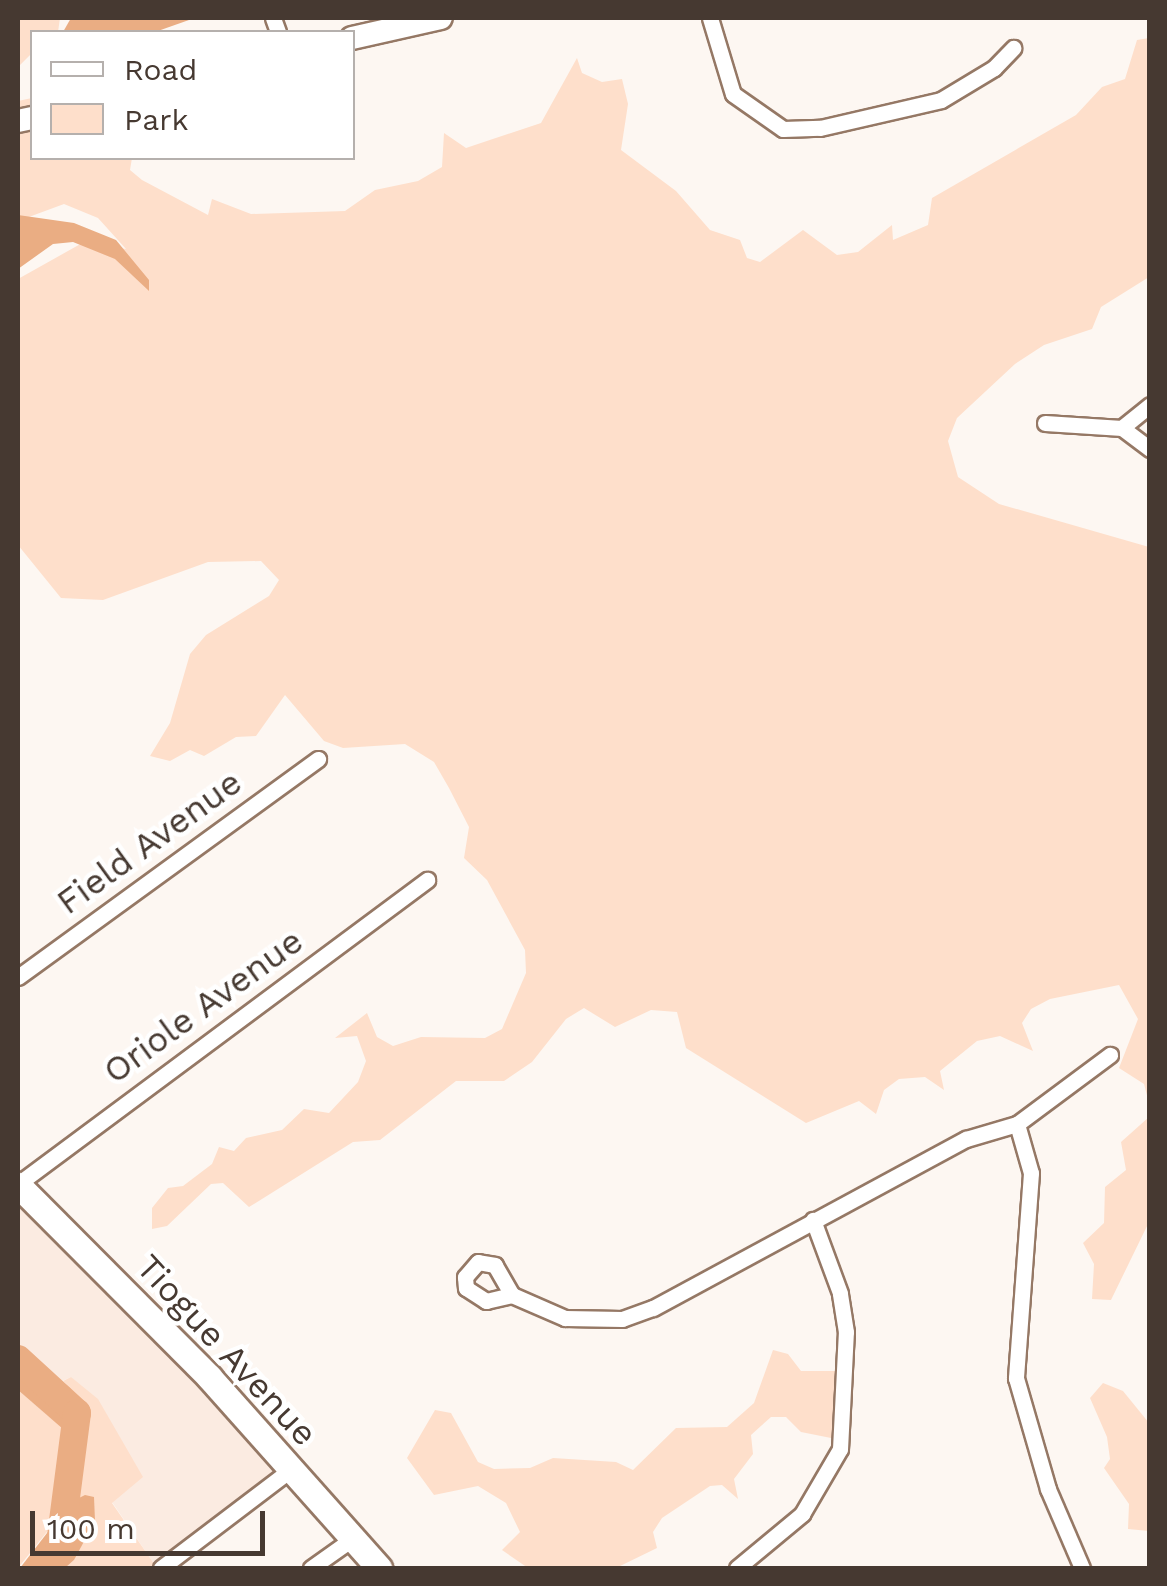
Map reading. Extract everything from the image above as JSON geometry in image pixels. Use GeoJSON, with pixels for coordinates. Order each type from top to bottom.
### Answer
{"type":"FeatureCollection","features":[{"type":"Feature","properties":{"kind":"main road"},"geometry":{"type":"LineString","coordinates":[[355,37],[441,18]]}},
{"type":"Feature","properties":{"kind":"main road","name":"Tiogue Avenue"},"geometry":{"type":"LineString","coordinates":[[18,1185],[208,1377],[379,1568]]}},
{"type":"Feature","properties":{"kind":"street"},"geometry":{"type":"LineString","coordinates":[[710,18],[733,94],[784,129],[820,128],[941,100],[994,68],[1014,48]]}},
{"type":"Feature","properties":{"kind":"street"},"geometry":{"type":"LineString","coordinates":[[1122,428],[1150,405]]}},
{"type":"Feature","properties":{"kind":"street"},"geometry":{"type":"LineString","coordinates":[[1046,423],[1122,428],[1150,449]]}},
{"type":"Feature","properties":{"kind":"street","name":"Field Avenue"},"geometry":{"type":"LineString","coordinates":[[18,977],[318,760]]}},
{"type":"Feature","properties":{"kind":"street","name":"Oriole Avenue"},"geometry":{"type":"LineString","coordinates":[[18,1185],[427,880]]}},
{"type":"Feature","properties":{"kind":"street"},"geometry":{"type":"LineString","coordinates":[[512,1295],[565,1318],[622,1319],[966,1139],[1017,1124],[1110,1055]]}},
{"type":"Feature","properties":{"kind":"street"},"geometry":{"type":"LineString","coordinates":[[1017,1124],[1031,1174],[1016,1378],[1048,1489],[1077,1567]]}},
{"type":"Feature","properties":{"kind":"street"},"geometry":{"type":"LineString","coordinates":[[737,1568],[802,1514],[840,1450],[846,1332],[840,1293],[813,1220]]}},
{"type":"Feature","properties":{"kind":"street"},"geometry":{"type":"LineString","coordinates":[[161,1568],[290,1470]]}},
{"type":"Feature","properties":{"kind":"street"},"geometry":{"type":"LineString","coordinates":[[311,1568],[352,1538]]}},
{"type":"Feature","properties":{"kind":"shaded area"},"geometry":{"type":"Polygon","coordinates":[[[71,18],[189,18],[161,30],[64,30],[71,18]]]}},
{"type":"Feature","properties":{"kind":"shaded area"},"geometry":{"type":"Polygon","coordinates":[[[18,215],[74,223],[116,240],[149,280],[149,291],[115,259],[73,242],[53,244],[18,269],[18,215]]]}},
{"type":"Feature","properties":{"kind":"shaded area"},"geometry":{"type":"Polygon","coordinates":[[[18,1186],[288,1471],[157,1568],[112,1502],[71,1377],[62,1381],[18,1344],[18,1186]]]}},
{"type":"Feature","properties":{"kind":"shaded area"},"geometry":{"type":"Polygon","coordinates":[[[18,1344],[70,1388],[83,1418],[77,1430],[63,1429],[18,1390],[18,1344]]]}},
{"type":"Feature","properties":{"kind":"shaded area"},"geometry":{"type":"Polygon","coordinates":[[[85,1495],[94,1497],[95,1521],[74,1560],[65,1568],[20,1568],[71,1502],[85,1495]]]}},
{"type":"Feature","properties":{"kind":"green space"},"geometry":{"type":"Polygon","coordinates":[[[18,18],[60,18],[58,30],[30,30],[30,55],[18,67],[18,18]]]}},
{"type":"Feature","properties":{"kind":"green space"},"geometry":{"type":"Polygon","coordinates":[[[1149,38],[1149,277],[1101,307],[1092,329],[1044,345],[1015,364],[957,418],[948,441],[958,477],[999,504],[1149,547],[1149,1103],[1144,1084],[1119,1068],[1138,1019],[1119,985],[1050,999],[1031,1009],[1022,1023],[1033,1051],[1000,1036],[977,1041],[940,1071],[944,1090],[925,1077],[899,1079],[884,1090],[876,1114],[859,1101],[806,1123],[686,1048],[677,1012],[651,1010],[615,1027],[584,1008],[566,1019],[532,1062],[504,1081],[456,1081],[380,1140],[353,1142],[249,1207],[223,1183],[211,1184],[167,1226],[152,1229],[152,1208],[168,1188],[183,1186],[212,1164],[219,1147],[234,1151],[246,1138],[282,1130],[304,1109],[329,1113],[358,1082],[366,1061],[357,1036],[335,1038],[367,1013],[377,1037],[393,1046],[421,1037],[485,1038],[502,1029],[526,973],[525,950],[487,880],[464,858],[469,827],[434,762],[405,744],[343,748],[324,741],[285,695],[256,736],[236,737],[204,756],[190,750],[170,761],[150,756],[170,723],[190,654],[206,635],[269,596],[279,580],[261,561],[208,562],[103,600],[61,598],[18,545],[18,279],[84,242],[126,249],[98,218],[64,204],[18,221],[18,101],[30,98],[30,160],[132,160],[130,170],[142,180],[208,215],[212,199],[251,214],[345,211],[375,190],[418,181],[442,167],[444,133],[466,148],[541,123],[577,58],[582,73],[602,82],[622,79],[628,104],[621,150],[676,191],[710,230],[740,240],[747,258],[760,262],[803,230],[837,255],[858,252],[892,225],[893,240],[928,225],[932,198],[1076,115],[1102,87],[1125,79],[1137,40],[1149,38]]]}},
{"type":"Feature","properties":{"kind":"green space"},"geometry":{"type":"Polygon","coordinates":[[[1149,1117],[1149,1222],[1111,1300],[1092,1299],[1094,1264],[1083,1243],[1104,1223],[1105,1187],[1126,1170],[1121,1142],[1149,1117]]]}},
{"type":"Feature","properties":{"kind":"green space"},"geometry":{"type":"Polygon","coordinates":[[[773,1350],[788,1354],[801,1371],[845,1371],[841,1440],[801,1432],[786,1417],[771,1417],[751,1435],[753,1454],[734,1479],[738,1499],[722,1485],[710,1486],[662,1518],[653,1532],[657,1548],[616,1568],[528,1568],[502,1550],[520,1532],[506,1503],[478,1486],[434,1495],[407,1458],[435,1410],[451,1413],[478,1462],[494,1469],[530,1468],[553,1458],[616,1462],[633,1470],[676,1428],[727,1427],[754,1403],[773,1350]]]}},
{"type":"Feature","properties":{"kind":"green space"},"geometry":{"type":"Polygon","coordinates":[[[71,1377],[98,1399],[143,1477],[112,1503],[157,1568],[65,1568],[74,1560],[71,1502],[18,1568],[18,1390],[52,1419],[70,1388],[63,1381],[71,1377]]]}},
{"type":"Feature","properties":{"kind":"green space"},"geometry":{"type":"Polygon","coordinates":[[[1103,1383],[1123,1391],[1149,1423],[1149,1531],[1128,1529],[1129,1504],[1104,1468],[1110,1459],[1107,1437],[1090,1398],[1103,1383]]]}},
{"type":"Feature","properties":{"kind":"waterway"},"geometry":{"type":"LineString","coordinates":[[18,1359],[77,1413],[59,1552],[43,1568]]}}]}
